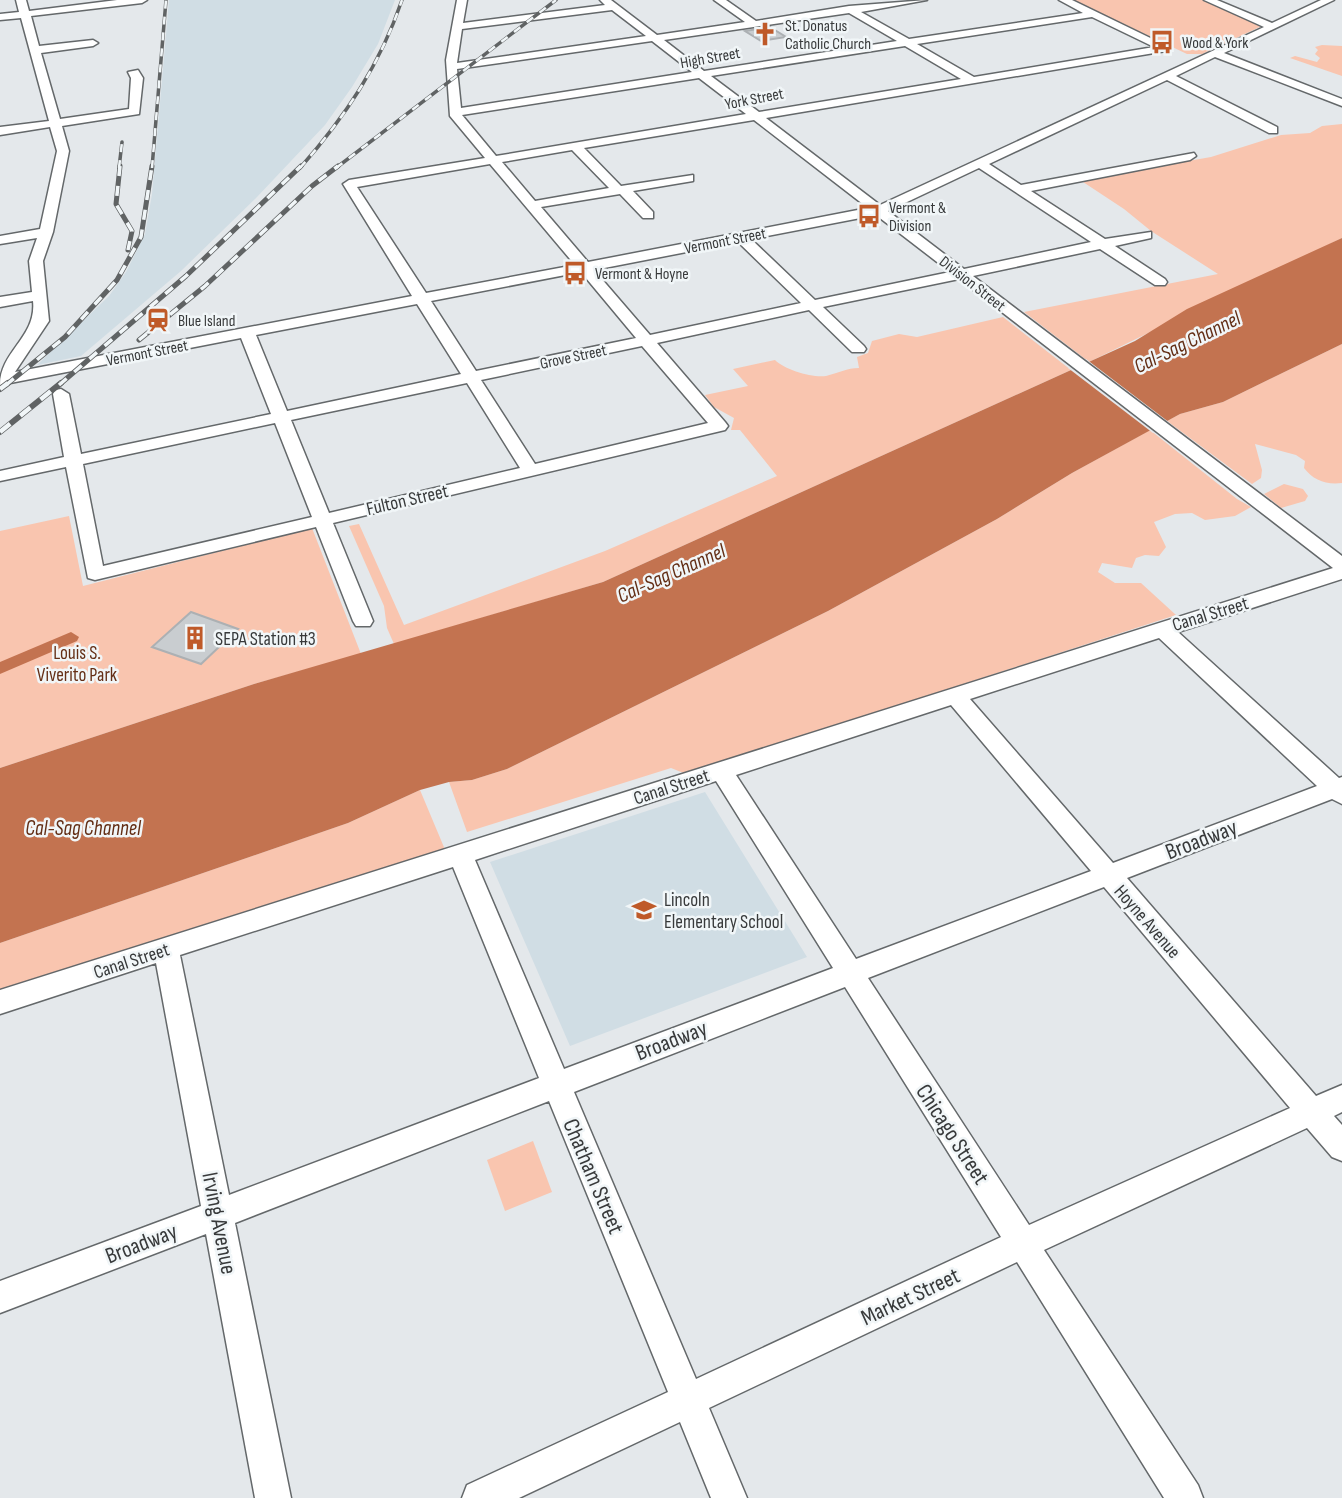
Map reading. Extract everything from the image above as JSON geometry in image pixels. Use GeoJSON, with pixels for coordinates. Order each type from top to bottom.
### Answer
{"type":"FeatureCollection","features":[{"type":"Feature","properties":{"kind":"street"},"geometry":{"type":"LineString","coordinates":[[0,379],[41,321],[36,261],[46,232],[63,151],[21,0]]}},
{"type":"Feature","properties":{"kind":"street"},"geometry":{"type":"LineString","coordinates":[[0,17],[142,0]]}},
{"type":"Feature","properties":{"kind":"street"},"geometry":{"type":"LineString","coordinates":[[462,0],[451,67],[456,112],[719,426]]}},
{"type":"Feature","properties":{"kind":"street"},"geometry":{"type":"LineString","coordinates":[[719,0],[754,24]]}},
{"type":"Feature","properties":{"kind":"street"},"geometry":{"type":"LineString","coordinates":[[834,0],[970,79]]}},
{"type":"Feature","properties":{"kind":"street"},"geometry":{"type":"LineString","coordinates":[[451,67],[922,0]]}},
{"type":"Feature","properties":{"kind":"street"},"geometry":{"type":"LineString","coordinates":[[1064,0],[1197,63]]}},
{"type":"Feature","properties":{"kind":"street"},"geometry":{"type":"LineString","coordinates":[[1209,0],[1273,27]]}},
{"type":"Feature","properties":{"kind":"street","name":"Vermont Street"},"geometry":{"type":"LineString","coordinates":[[0,379],[880,210],[1169,77],[1324,1]]}},
{"type":"Feature","properties":{"kind":"street"},"geometry":{"type":"LineString","coordinates":[[457,27],[609,3]]}},
{"type":"Feature","properties":{"kind":"street","name":"Division Street"},"geometry":{"type":"LineString","coordinates":[[609,3],[1342,566]]}},
{"type":"Feature","properties":{"kind":"street"},"geometry":{"type":"LineString","coordinates":[[1271,12],[1288,19]]}},
{"type":"Feature","properties":{"kind":"street","name":"High Street"},"geometry":{"type":"LineString","coordinates":[[456,112],[1093,14]]}},
{"type":"Feature","properties":{"kind":"street"},"geometry":{"type":"LineString","coordinates":[[36,50],[93,43]]}},
{"type":"Feature","properties":{"kind":"street","name":"York Street"},"geometry":{"type":"LineString","coordinates":[[421,299],[349,184],[1165,48]]}},
{"type":"Feature","properties":{"kind":"street"},"geometry":{"type":"LineString","coordinates":[[1216,54],[1342,103]]}},
{"type":"Feature","properties":{"kind":"street"},"geometry":{"type":"LineString","coordinates":[[0,131],[135,112],[137,78],[134,72]]}},
{"type":"Feature","properties":{"kind":"street"},"geometry":{"type":"LineString","coordinates":[[1169,77],[1273,130]]}},
{"type":"Feature","properties":{"kind":"street"},"geometry":{"type":"LineString","coordinates":[[576,147],[649,215]]}},
{"type":"Feature","properties":{"kind":"street"},"geometry":{"type":"LineString","coordinates":[[1020,190],[1190,156]]}},
{"type":"Feature","properties":{"kind":"street"},"geometry":{"type":"LineString","coordinates":[[981,164],[1160,282]]}},
{"type":"Feature","properties":{"kind":"street"},"geometry":{"type":"LineString","coordinates":[[532,205],[688,178]]}},
{"type":"Feature","properties":{"kind":"street"},"geometry":{"type":"LineString","coordinates":[[0,240],[46,232]]}},
{"type":"Feature","properties":{"kind":"street","name":"Grove Street"},"geometry":{"type":"LineString","coordinates":[[0,476],[1146,235]]}},
{"type":"Feature","properties":{"kind":"street"},"geometry":{"type":"LineString","coordinates":[[741,237],[859,349]]}},
{"type":"Feature","properties":{"kind":"street"},"geometry":{"type":"LineString","coordinates":[[0,302],[39,295]]}},
{"type":"Feature","properties":{"kind":"street"},"geometry":{"type":"LineString","coordinates":[[421,299],[530,470]]}},
{"type":"Feature","properties":{"kind":"street"},"geometry":{"type":"LineString","coordinates":[[247,333],[363,621]]}},
{"type":"Feature","properties":{"kind":"street"},"geometry":{"type":"LineString","coordinates":[[61,394],[95,573]]}},
{"type":"Feature","properties":{"kind":"street","name":"Fulton Street"},"geometry":{"type":"LineString","coordinates":[[95,573],[719,426]]}},
{"type":"Feature","properties":{"kind":"street","name":"Canal Street"},"geometry":{"type":"LineString","coordinates":[[0,1002],[1342,572]]}},
{"type":"Feature","properties":{"kind":"street"},"geometry":{"type":"LineString","coordinates":[[1161,628],[1340,790]]}},
{"type":"Feature","properties":{"kind":"street","name":"Hoyne Avenue"},"geometry":{"type":"LineString","coordinates":[[954,695],[1342,1147]]}},
{"type":"Feature","properties":{"kind":"street","name":"Chicago Street"},"geometry":{"type":"LineString","coordinates":[[721,770],[1185,1498]]}},
{"type":"Feature","properties":{"kind":"street","name":"Broadway"},"geometry":{"type":"LineString","coordinates":[[0,1297],[848,972],[1340,790]]}},
{"type":"Feature","properties":{"kind":"street","name":"Chatham Street"},"geometry":{"type":"LineString","coordinates":[[460,854],[729,1498]]}},
{"type":"Feature","properties":{"kind":"street","name":"Irving Avenue"},"geometry":{"type":"LineString","coordinates":[[166,949],[273,1498]]}},
{"type":"Feature","properties":{"kind":"street","name":"Market Street"},"geometry":{"type":"LineString","coordinates":[[480,1498],[1024,1243],[1342,1098]]}},
{"type":"Feature","properties":{"kind":"shaded area"},"geometry":{"type":"Polygon","coordinates":[[[169,0],[395,0],[378,44],[352,87],[325,125],[257,197],[181,271],[81,356],[37,365],[109,296],[126,272],[145,234],[152,194],[169,0]]]}},
{"type":"Feature","properties":{"kind":"shaded area","name":"Lincoln Elementary School"},"geometry":{"type":"Polygon","coordinates":[[[705,792],[807,957],[570,1046],[490,862],[705,792]]]}},
{"type":"Feature","properties":{"kind":"green space"},"geometry":{"type":"Polygon","coordinates":[[[1073,0],[1204,0],[1264,25],[1202,54],[1187,54],[1073,0]]]}},
{"type":"Feature","properties":{"kind":"green space"},"geometry":{"type":"Polygon","coordinates":[[[1342,46],[1342,76],[1290,58],[1295,56],[1317,62],[1320,58],[1315,54],[1318,50],[1315,47],[1342,46]]]}},
{"type":"Feature","properties":{"kind":"green space"},"geometry":{"type":"Polygon","coordinates":[[[1342,124],[1342,238],[1089,362],[1024,312],[1218,274],[1151,231],[1124,209],[1080,180],[1211,157],[1281,135],[1310,133],[1322,126],[1342,124]]]}},
{"type":"Feature","properties":{"kind":"green space"},"geometry":{"type":"Polygon","coordinates":[[[1003,317],[1071,370],[603,582],[394,644],[387,628],[384,606],[349,526],[359,524],[404,625],[605,551],[777,476],[740,430],[731,430],[734,418],[714,407],[705,395],[748,386],[733,369],[775,360],[799,372],[826,376],[859,368],[857,357],[868,353],[872,341],[899,334],[917,337],[1003,317]]]}},
{"type":"Feature","properties":{"kind":"green space"},"geometry":{"type":"Polygon","coordinates":[[[1342,344],[1342,483],[1320,481],[1311,476],[1304,468],[1305,461],[1296,455],[1255,444],[1262,470],[1261,478],[1252,484],[1167,421],[1180,414],[1223,402],[1342,344]]]}},
{"type":"Feature","properties":{"kind":"green space"},"geometry":{"type":"Polygon","coordinates":[[[1150,430],[1237,499],[1251,507],[1235,516],[1205,520],[1192,513],[1175,514],[1154,522],[1166,547],[1159,556],[1145,555],[1136,558],[1132,568],[1102,563],[1098,572],[1115,583],[1141,583],[1176,615],[686,774],[671,768],[467,832],[449,782],[472,780],[507,769],[828,611],[997,519],[1150,430]]]}},
{"type":"Feature","properties":{"kind":"green space"},"geometry":{"type":"Polygon","coordinates":[[[1284,484],[1303,489],[1308,496],[1305,501],[1281,508],[1264,494],[1284,484]]]}},
{"type":"Feature","properties":{"kind":"green space","name":"Louis S. Viverito Park"},"geometry":{"type":"Polygon","coordinates":[[[69,516],[83,586],[312,528],[361,654],[254,684],[0,768],[0,531],[69,516]]]}},
{"type":"Feature","properties":{"kind":"green space"},"geometry":{"type":"Polygon","coordinates":[[[420,790],[446,852],[0,994],[0,943],[348,823],[420,790]]]}},
{"type":"Feature","properties":{"kind":"green space"},"geometry":{"type":"Polygon","coordinates":[[[533,1141],[552,1192],[505,1211],[487,1160],[533,1141]]]}},
{"type":"Feature","properties":{"kind":"water","name":"Cal-Sag Channel"},"geometry":{"type":"Polygon","coordinates":[[[1342,238],[1342,344],[1223,402],[1180,414],[1072,473],[997,519],[828,611],[507,769],[472,780],[449,782],[420,790],[348,823],[0,943],[0,768],[254,684],[603,582],[1135,341],[1187,309],[1342,238]]]}},
{"type":"Feature","properties":{"kind":"pier"},"geometry":{"type":"Polygon","coordinates":[[[1086,359],[1170,423],[1153,433],[1068,368],[1086,359]]]}},
{"type":"Feature","properties":{"kind":"building","name":"St. Donatus Catholic Church"},"geometry":{"type":"Polygon","coordinates":[[[770,27],[786,37],[761,41],[745,31],[770,27]]]}},
{"type":"Feature","properties":{"kind":"building","name":"SEPA Station #3"},"geometry":{"type":"Polygon","coordinates":[[[191,612],[238,629],[201,664],[152,647],[191,612]]]}},
{"type":"Feature","properties":{"kind":"waterway"},"geometry":{"type":"LineString","coordinates":[[0,668],[71,637]]}},
{"type":"Feature","properties":{"kind":"railway"},"geometry":{"type":"LineString","coordinates":[[152,168],[166,0]]}},
{"type":"Feature","properties":{"kind":"railway"},"geometry":{"type":"LineString","coordinates":[[300,168],[360,89],[383,46],[402,0]]}},
{"type":"Feature","properties":{"kind":"railway"},"geometry":{"type":"LineString","coordinates":[[336,168],[556,0]]}},
{"type":"Feature","properties":{"kind":"railway"},"geometry":{"type":"LineString","coordinates":[[119,168],[122,142]]}},
{"type":"Feature","properties":{"kind":"railway"},"geometry":{"type":"LineString","coordinates":[[120,166],[116,204],[132,231],[128,250]]}},
{"type":"Feature","properties":{"kind":"railway"},"geometry":{"type":"LineString","coordinates":[[6,385],[65,337],[117,280],[141,237],[152,166]]}},
{"type":"Feature","properties":{"kind":"railway"},"geometry":{"type":"LineString","coordinates":[[59,385],[186,276],[301,166]]}},
{"type":"Feature","properties":{"kind":"railway"},"geometry":{"type":"LineString","coordinates":[[139,340],[205,286],[312,186],[338,166]]}},
{"type":"Feature","properties":{"kind":"railway"},"geometry":{"type":"LineString","coordinates":[[0,389],[8,383]]}},
{"type":"Feature","properties":{"kind":"railway"},"geometry":{"type":"LineString","coordinates":[[0,432],[61,383]]}},
{"type":"Feature","properties":{"kind":"place","name":"St. Donatus Catholic Church"},"geometry":{"type":"Point","coordinates":[765,34]}},
{"type":"Feature","properties":{"kind":"place","name":"Wood & York"},"geometry":{"type":"Point","coordinates":[1162,42]}},
{"type":"Feature","properties":{"kind":"place","name":"Vermont & Division"},"geometry":{"type":"Point","coordinates":[869,216]}},
{"type":"Feature","properties":{"kind":"place","name":"Vermont & Hoyne"},"geometry":{"type":"Point","coordinates":[575,273]}},
{"type":"Feature","properties":{"kind":"place","name":"Blue Island"},"geometry":{"type":"Point","coordinates":[158,320]}},
{"type":"Feature","properties":{"kind":"place","name":"SEPA Station #3"},"geometry":{"type":"Point","coordinates":[195,638]}},
{"type":"Feature","properties":{"kind":"place","name":"Lincoln Elementary School"},"geometry":{"type":"Point","coordinates":[644,910]}}]}
